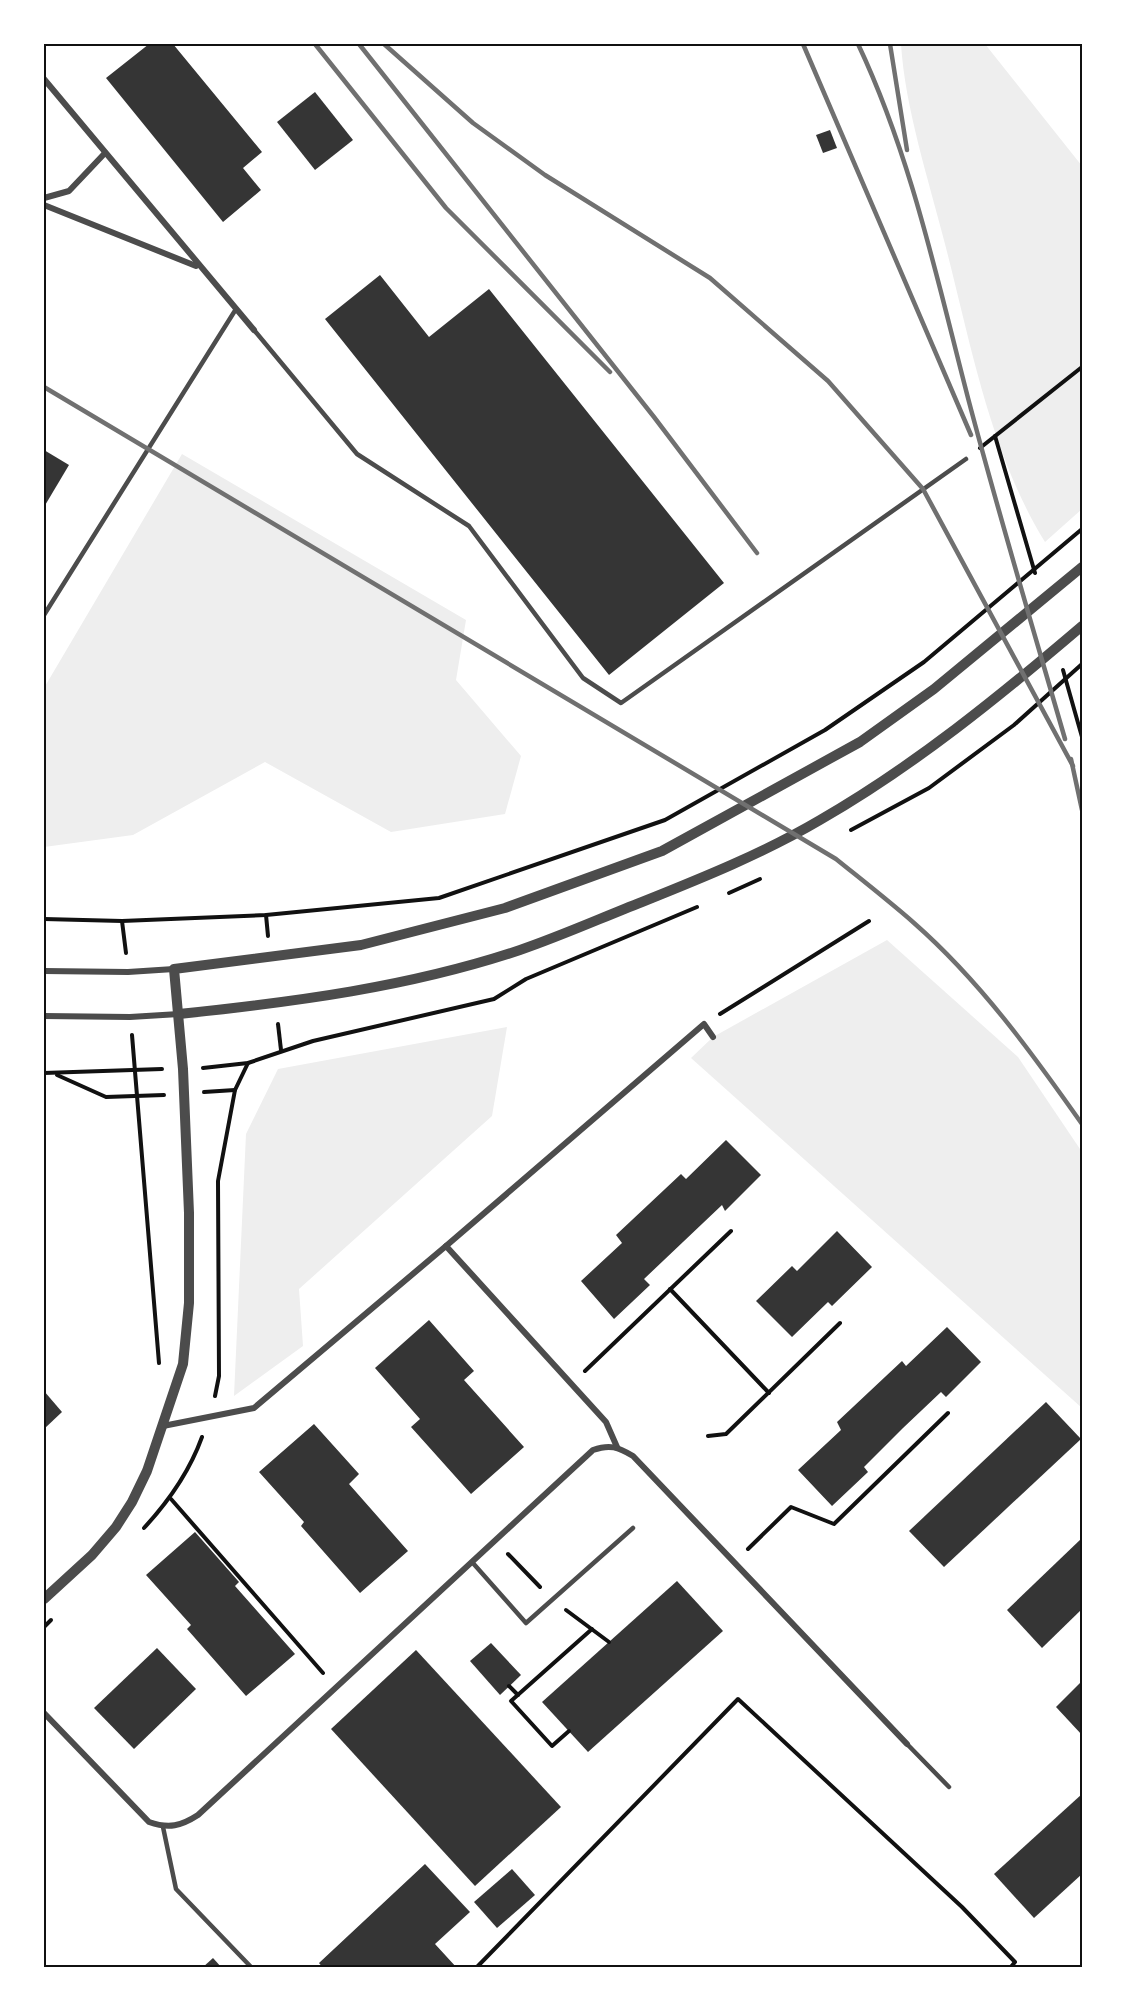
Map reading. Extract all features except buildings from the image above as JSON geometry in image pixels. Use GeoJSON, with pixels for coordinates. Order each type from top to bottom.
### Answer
{"type":"FeatureCollection","features":[{"type":"Feature","properties":{"kind":"street"},"geometry":{"type":"LineString","coordinates":[[44,79],[254,330]]}},
{"type":"Feature","properties":{"kind":"street"},"geometry":{"type":"LineString","coordinates":[[44,198],[69,191],[105,153]]}},
{"type":"Feature","properties":{"kind":"street"},"geometry":{"type":"LineString","coordinates":[[44,205],[200,267]]}},
{"type":"Feature","properties":{"kind":"street"},"geometry":{"type":"LineString","coordinates":[[44,971],[128,972],[174,969],[361,945],[505,908],[663,851],[860,742],[934,688],[1082,568]]}},
{"type":"Feature","properties":{"kind":"street"},"geometry":{"type":"LineString","coordinates":[[44,1016],[130,1017],[276,1004],[370,988],[454,969],[520,950],[704,877],[820,821],[915,758],[1007,689],[1083,626]]}},
{"type":"Feature","properties":{"kind":"street"},"geometry":{"type":"LineString","coordinates":[[44,1599],[92,1555],[116,1527],[147,1471],[183,1364],[189,1303],[189,1213],[183,1069],[174,969]]}},
{"type":"Feature","properties":{"kind":"street"},"geometry":{"type":"LineString","coordinates":[[163,1426],[254,1408],[704,1024],[713,1037]]}},
{"type":"Feature","properties":{"kind":"street"},"geometry":{"type":"LineString","coordinates":[[446,1246],[606,1422],[617,1447]]}},
{"type":"Feature","properties":{"kind":"street"},"geometry":{"type":"LineString","coordinates":[[44,1713],[150,1822],[163,1827],[182,1826],[198,1815],[593,1450],[605,1445],[617,1447],[633,1456],[907,1744]]}},
{"type":"Feature","properties":{"kind":"lane"},"geometry":{"type":"LineString","coordinates":[[44,615],[236,309]]}},
{"type":"Feature","properties":{"kind":"lane"},"geometry":{"type":"LineString","coordinates":[[254,330],[357,454],[469,526],[583,678],[621,703],[966,459]]}},
{"type":"Feature","properties":{"kind":"lane"},"geometry":{"type":"LineString","coordinates":[[472,1562],[526,1623],[633,1528]]}},
{"type":"Feature","properties":{"kind":"lane"},"geometry":{"type":"LineString","coordinates":[[907,1744],[949,1787]]}},
{"type":"Feature","properties":{"kind":"lane"},"geometry":{"type":"LineString","coordinates":[[163,1827],[176,1889],[252,1968]]}},
{"type":"Feature","properties":{"kind":"path"},"geometry":{"type":"LineString","coordinates":[[966,459],[1083,367]]}},
{"type":"Feature","properties":{"kind":"path"},"geometry":{"type":"LineString","coordinates":[[44,919],[122,921],[266,915],[439,898],[665,820],[825,730],[906,675],[1083,530]]}},
{"type":"Feature","properties":{"kind":"path"},"geometry":{"type":"LineString","coordinates":[[719,897],[751,884]]}},
{"type":"Feature","properties":{"kind":"path"},"geometry":{"type":"LineString","coordinates":[[44,1073],[218,1068],[248,1063],[313,1041],[494,999],[526,979],[708,902]]}},
{"type":"Feature","properties":{"kind":"path"},"geometry":{"type":"LineString","coordinates":[[122,921],[128,972]]}},
{"type":"Feature","properties":{"kind":"path"},"geometry":{"type":"LineString","coordinates":[[704,1024],[869,921]]}},
{"type":"Feature","properties":{"kind":"path"},"geometry":{"type":"LineString","coordinates":[[130,1017],[159,1367]]}},
{"type":"Feature","properties":{"kind":"path"},"geometry":{"type":"LineString","coordinates":[[56,1074],[106,1098],[235,1090]]}},
{"type":"Feature","properties":{"kind":"path"},"geometry":{"type":"LineString","coordinates":[[572,1383],[731,1231]]}},
{"type":"Feature","properties":{"kind":"path"},"geometry":{"type":"LineString","coordinates":[[670,1289],[769,1393]]}},
{"type":"Feature","properties":{"kind":"path"},"geometry":{"type":"LineString","coordinates":[[708,1437],[726,1434],[840,1323]]}},
{"type":"Feature","properties":{"kind":"path"},"geometry":{"type":"LineString","coordinates":[[733,1562],[791,1507],[834,1524],[948,1413]]}},
{"type":"Feature","properties":{"kind":"path"},"geometry":{"type":"LineString","coordinates":[[171,1499],[335,1687]]}},
{"type":"Feature","properties":{"kind":"path"},"geometry":{"type":"LineString","coordinates":[[569,1731],[552,1746],[511,1701],[592,1629]]}},
{"type":"Feature","properties":{"kind":"path"},"geometry":{"type":"LineString","coordinates":[[509,1686],[518,1695]]}},
{"type":"Feature","properties":{"kind":"path"},"geometry":{"type":"LineString","coordinates":[[476,1968],[738,1700],[962,1907],[1015,1962],[1010,1968]]}},
{"type":"Feature","properties":{"kind":"shaded area"},"geometry":{"type":"Polygon","coordinates":[[[901,44],[985,44],[1082,166],[1082,509],[1045,542],[1010,472],[984,397],[912,119],[901,44]]]}},
{"type":"Feature","properties":{"kind":"shaded area"},"geometry":{"type":"Polygon","coordinates":[[[182,454],[466,620],[456,680],[521,756],[505,814],[391,832],[265,762],[133,835],[44,847],[44,688],[182,454]]]}},
{"type":"Feature","properties":{"kind":"shaded area"},"geometry":{"type":"Polygon","coordinates":[[[887,940],[1018,1057],[1082,1152],[1082,1408],[691,1058],[713,1037],[887,940]]]}},
{"type":"Feature","properties":{"kind":"shaded area"},"geometry":{"type":"Polygon","coordinates":[[[507,1027],[492,1116],[299,1289],[303,1346],[234,1396],[246,1134],[278,1069],[507,1027]]]}},
{"type":"Feature","properties":{"kind":"railway"},"geometry":{"type":"LineString","coordinates":[[315,44],[446,208],[610,372]]}},
{"type":"Feature","properties":{"kind":"railway"},"geometry":{"type":"LineString","coordinates":[[359,44],[654,417],[757,553]]}},
{"type":"Feature","properties":{"kind":"railway"},"geometry":{"type":"LineString","coordinates":[[384,44],[473,123],[545,175],[710,278],[828,381],[923,489],[1073,766]]}},
{"type":"Feature","properties":{"kind":"railway"},"geometry":{"type":"LineString","coordinates":[[803,44],[971,435]]}},
{"type":"Feature","properties":{"kind":"railway"},"geometry":{"type":"LineString","coordinates":[[858,44],[877,86],[908,174],[934,263],[991,483],[1065,739]]}},
{"type":"Feature","properties":{"kind":"railway"},"geometry":{"type":"LineString","coordinates":[[890,44],[907,150]]}},
{"type":"Feature","properties":{"kind":"railway"},"geometry":{"type":"LineString","coordinates":[[44,387],[836,859],[914,923],[961,969],[1024,1044],[1082,1124]]}},
{"type":"Feature","properties":{"kind":"railway"},"geometry":{"type":"LineString","coordinates":[[1071,759],[1082,810]]}}]}
